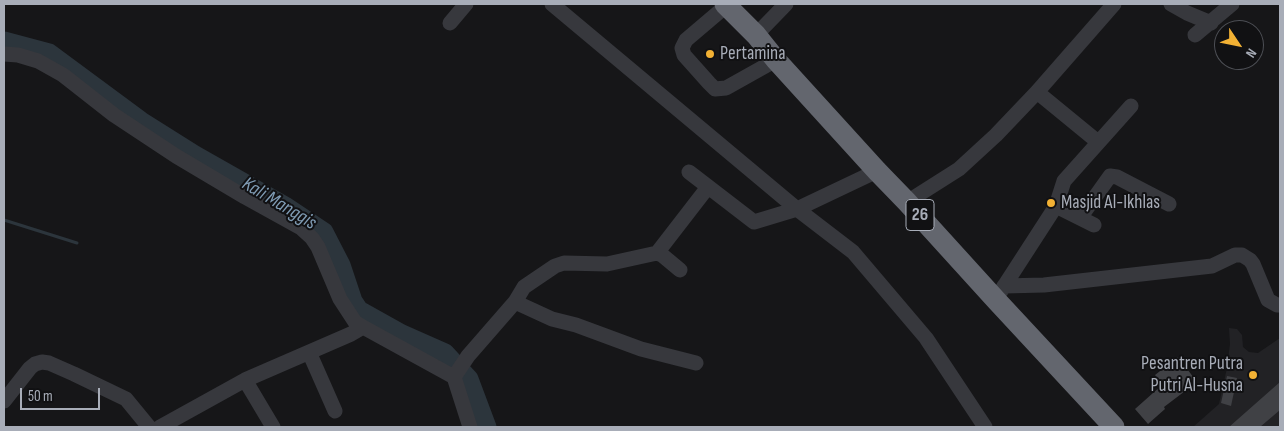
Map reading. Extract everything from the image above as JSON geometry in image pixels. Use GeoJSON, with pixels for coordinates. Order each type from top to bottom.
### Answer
{"type":"FeatureCollection","features":[{"type":"Feature","properties":{"kind":"highway","name":"26"},"geometry":{"type":"LineString","coordinates":[[726,5],[756,35],[776,60],[877,171],[1000,293],[1114,427]]}},
{"type":"Feature","properties":{"kind":"street"},"geometry":{"type":"LineString","coordinates":[[450,23],[466,4]]}},
{"type":"Feature","properties":{"kind":"street"},"geometry":{"type":"LineString","coordinates":[[552,4],[797,209],[852,252],[926,338],[985,427]]}},
{"type":"Feature","properties":{"kind":"street"},"geometry":{"type":"LineString","coordinates":[[756,35],[786,4]]}},
{"type":"Feature","properties":{"kind":"street"},"geometry":{"type":"LineString","coordinates":[[907,202],[959,169],[996,135],[1038,92],[1114,4]]}},
{"type":"Feature","properties":{"kind":"street"},"geometry":{"type":"LineString","coordinates":[[1171,4],[1187,14],[1211,23]]}},
{"type":"Feature","properties":{"kind":"street"},"geometry":{"type":"LineString","coordinates":[[1195,35],[1232,4]]}},
{"type":"Feature","properties":{"kind":"street"},"geometry":{"type":"LineString","coordinates":[[726,5],[686,40],[682,48],[684,55],[709,83],[715,89],[726,88],[776,60]]}},
{"type":"Feature","properties":{"kind":"street"},"geometry":{"type":"LineString","coordinates":[[4,54],[18,55],[38,61],[63,75],[114,115],[176,156],[301,228],[312,238],[318,247],[340,299],[355,322],[455,375],[470,427]]}},
{"type":"Feature","properties":{"kind":"street"},"geometry":{"type":"LineString","coordinates":[[1038,92],[1098,142]]}},
{"type":"Feature","properties":{"kind":"street"},"geometry":{"type":"LineString","coordinates":[[1000,293],[1056,206],[1064,181],[1131,106]]}},
{"type":"Feature","properties":{"kind":"street"},"geometry":{"type":"LineString","coordinates":[[690,172],[743,216],[754,222],[797,209],[877,171]]}},
{"type":"Feature","properties":{"kind":"street"},"geometry":{"type":"LineString","coordinates":[[1080,218],[1110,176],[1117,177],[1169,204]]}},
{"type":"Feature","properties":{"kind":"street"},"geometry":{"type":"LineString","coordinates":[[657,253],[708,186]]}},
{"type":"Feature","properties":{"kind":"street"},"geometry":{"type":"LineString","coordinates":[[1056,206],[1094,225]]}},
{"type":"Feature","properties":{"kind":"street"},"geometry":{"type":"LineString","coordinates":[[455,375],[524,287],[555,266],[564,264],[606,264],[657,253],[680,270]]}},
{"type":"Feature","properties":{"kind":"street"},"geometry":{"type":"LineString","coordinates":[[1000,293],[1044,285],[1212,266],[1235,254],[1242,255],[1250,260],[1268,300],[1280,305]]}},
{"type":"Feature","properties":{"kind":"street"},"geometry":{"type":"LineString","coordinates":[[514,302],[552,319],[576,325],[642,349],[696,363]]}},
{"type":"Feature","properties":{"kind":"street"},"geometry":{"type":"LineString","coordinates":[[160,427],[245,380],[363,327]]}},
{"type":"Feature","properties":{"kind":"street"},"geometry":{"type":"LineString","coordinates":[[309,352],[335,410]]}},
{"type":"Feature","properties":{"kind":"street"},"geometry":{"type":"LineString","coordinates":[[4,401],[30,368],[42,362],[49,363],[126,400],[149,427]]}},
{"type":"Feature","properties":{"kind":"street"},"geometry":{"type":"LineString","coordinates":[[245,380],[273,427]]}},
{"type":"Feature","properties":{"kind":"shaded area","name":"Pesantren Putra Putri Al-Husna"},"geometry":{"type":"Polygon","coordinates":[[[1229,328],[1237,329],[1242,335],[1243,347],[1249,352],[1258,353],[1280,338],[1280,427],[1193,427],[1219,404],[1227,368],[1230,344],[1229,328]]]}},
{"type":"Feature","properties":{"kind":"building"},"geometry":{"type":"Polygon","coordinates":[[[1178,357],[1197,382],[1164,407],[1165,409],[1148,424],[1135,409],[1162,385],[1155,375],[1178,357]]]}},
{"type":"Feature","properties":{"kind":"building"},"geometry":{"type":"Polygon","coordinates":[[[1227,376],[1237,378],[1231,406],[1221,403],[1227,376]]]}},
{"type":"Feature","properties":{"kind":"building"},"geometry":{"type":"Polygon","coordinates":[[[1280,382],[1280,410],[1260,427],[1229,427],[1280,382]]]}},
{"type":"Feature","properties":{"kind":"waterway","name":"Kali Manggis"},"geometry":{"type":"LineString","coordinates":[[4,41],[49,53],[141,121],[195,155],[285,206],[324,232],[341,265],[353,301],[359,310],[402,334],[445,353],[469,379],[487,427]]}},
{"type":"Feature","properties":{"kind":"waterway"},"geometry":{"type":"LineString","coordinates":[[4,220],[77,243]]}},
{"type":"Feature","properties":{"kind":"place","name":"Pertamina"},"geometry":{"type":"Point","coordinates":[710,54]}},
{"type":"Feature","properties":{"kind":"place","name":"Masjid Al-Ikhlas"},"geometry":{"type":"Point","coordinates":[1051,203]}},
{"type":"Feature","properties":{"kind":"place","name":"Pesantren Putra Putri Al-Husna"},"geometry":{"type":"Point","coordinates":[1253,375]}}]}
